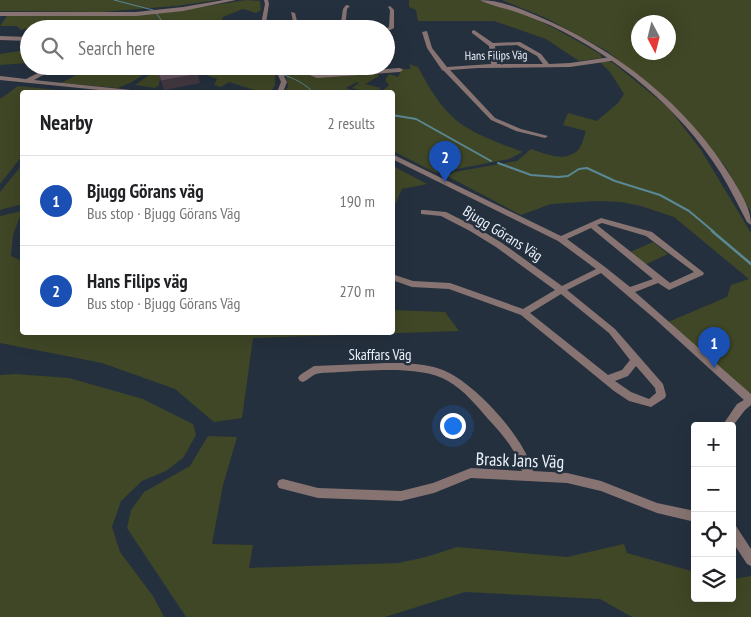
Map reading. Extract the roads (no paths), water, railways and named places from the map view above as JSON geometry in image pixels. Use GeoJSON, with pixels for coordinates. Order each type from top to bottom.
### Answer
{"type":"FeatureCollection","features":[{"type":"Feature","properties":{"kind":"street"},"geometry":{"type":"LineString","coordinates":[[1,15],[136,14],[184,9],[233,0]]}},
{"type":"Feature","properties":{"kind":"street"},"geometry":{"type":"LineString","coordinates":[[264,20],[268,4],[266,0]]}},
{"type":"Feature","properties":{"kind":"street"},"geometry":{"type":"LineString","coordinates":[[483,0],[538,18],[611,58],[659,94],[699,138],[723,171],[751,222]]}},
{"type":"Feature","properties":{"kind":"street"},"geometry":{"type":"LineString","coordinates":[[343,20],[345,9],[348,6]]}},
{"type":"Feature","properties":{"kind":"street"},"geometry":{"type":"LineString","coordinates":[[390,7],[392,10],[391,20]]}},
{"type":"Feature","properties":{"kind":"street"},"geometry":{"type":"LineString","coordinates":[[293,13],[295,20]]}},
{"type":"Feature","properties":{"kind":"street","name":"Hans Filips Väg"},"geometry":{"type":"LineString","coordinates":[[425,32],[425,40],[444,68],[491,117],[517,130],[544,136]]}},
{"type":"Feature","properties":{"kind":"street","name":"Hans Filips Väg"},"geometry":{"type":"LineString","coordinates":[[474,32],[492,44],[518,43],[539,55],[548,66]]}},
{"type":"Feature","properties":{"kind":"street"},"geometry":{"type":"LineString","coordinates":[[0,38],[20,39]]}},
{"type":"Feature","properties":{"kind":"street","name":"Hans Filips Väg"},"geometry":{"type":"LineString","coordinates":[[492,44],[494,65]]}},
{"type":"Feature","properties":{"kind":"street","name":"Hans Filips Väg"},"geometry":{"type":"LineString","coordinates":[[444,68],[494,65],[548,66],[611,58]]}},
{"type":"Feature","properties":{"kind":"street"},"geometry":{"type":"LineString","coordinates":[[27,81],[39,75]]}},
{"type":"Feature","properties":{"kind":"street"},"geometry":{"type":"LineString","coordinates":[[281,75],[284,82],[281,90]]}},
{"type":"Feature","properties":{"kind":"street"},"geometry":{"type":"LineString","coordinates":[[314,75],[330,75]]}},
{"type":"Feature","properties":{"kind":"street"},"geometry":{"type":"LineString","coordinates":[[0,78],[112,90]]}},
{"type":"Feature","properties":{"kind":"street","name":"Bjugg Görans Väg"},"geometry":{"type":"LineString","coordinates":[[395,157],[561,239],[628,291],[751,400]]}},
{"type":"Feature","properties":{"kind":"street","name":"Bjugg Görans Väg"},"geometry":{"type":"LineString","coordinates":[[395,278],[412,284],[450,286],[524,313],[619,390],[637,401],[651,403],[661,395],[660,387],[612,331],[561,290],[500,245],[473,229],[442,214],[424,212]]}},
{"type":"Feature","properties":{"kind":"street","name":"Bjugg Görans Väg"},"geometry":{"type":"LineString","coordinates":[[561,239],[601,220],[649,234],[700,273],[669,287],[659,280],[628,291]]}},
{"type":"Feature","properties":{"kind":"street"},"geometry":{"type":"LineString","coordinates":[[591,224],[659,280]]}},
{"type":"Feature","properties":{"kind":"street"},"geometry":{"type":"LineString","coordinates":[[524,313],[561,290],[602,269]]}},
{"type":"Feature","properties":{"kind":"street"},"geometry":{"type":"LineString","coordinates":[[607,380],[625,373],[636,360]]}},
{"type":"Feature","properties":{"kind":"street","name":"Skaffars Väg"},"geometry":{"type":"LineString","coordinates":[[303,378],[314,370],[412,367],[449,377],[478,400],[509,433],[526,464],[528,475]]}},
{"type":"Feature","properties":{"kind":"street"},"geometry":{"type":"LineString","coordinates":[[730,422],[741,407],[751,400]]}},
{"type":"Feature","properties":{"kind":"street","name":"Brask Jans Väg"},"geometry":{"type":"LineString","coordinates":[[283,484],[318,493],[401,496],[434,488],[472,473],[528,475],[576,480],[601,486],[657,508],[691,517]]}},
{"type":"Feature","properties":{"kind":"street"},"geometry":{"type":"LineString","coordinates":[[736,536],[751,560]]}},
{"type":"Feature","properties":{"kind":"waterway"},"geometry":{"type":"LineString","coordinates":[[114,0],[153,10]]}},
{"type":"Feature","properties":{"kind":"waterway"},"geometry":{"type":"LineString","coordinates":[[156,13],[161,20]]}},
{"type":"Feature","properties":{"kind":"waterway"},"geometry":{"type":"LineString","coordinates":[[284,75],[291,77],[311,90]]}},
{"type":"Feature","properties":{"kind":"waterway"},"geometry":{"type":"LineString","coordinates":[[395,116],[416,119],[491,161]]}},
{"type":"Feature","properties":{"kind":"waterway"},"geometry":{"type":"LineString","coordinates":[[498,163],[531,175],[558,177],[568,176],[579,169],[587,168],[615,181],[660,195],[689,211],[714,232]]}},
{"type":"Feature","properties":{"kind":"waterway"},"geometry":{"type":"LineString","coordinates":[[712,231],[751,264]]}},
{"type":"Feature","properties":{"kind":"place","name":"Hans Filips väg"},"geometry":{"type":"Point","coordinates":[445,182]}},
{"type":"Feature","properties":{"kind":"place","name":"Bjugg Görans väg"},"geometry":{"type":"Point","coordinates":[714,368]}}]}
